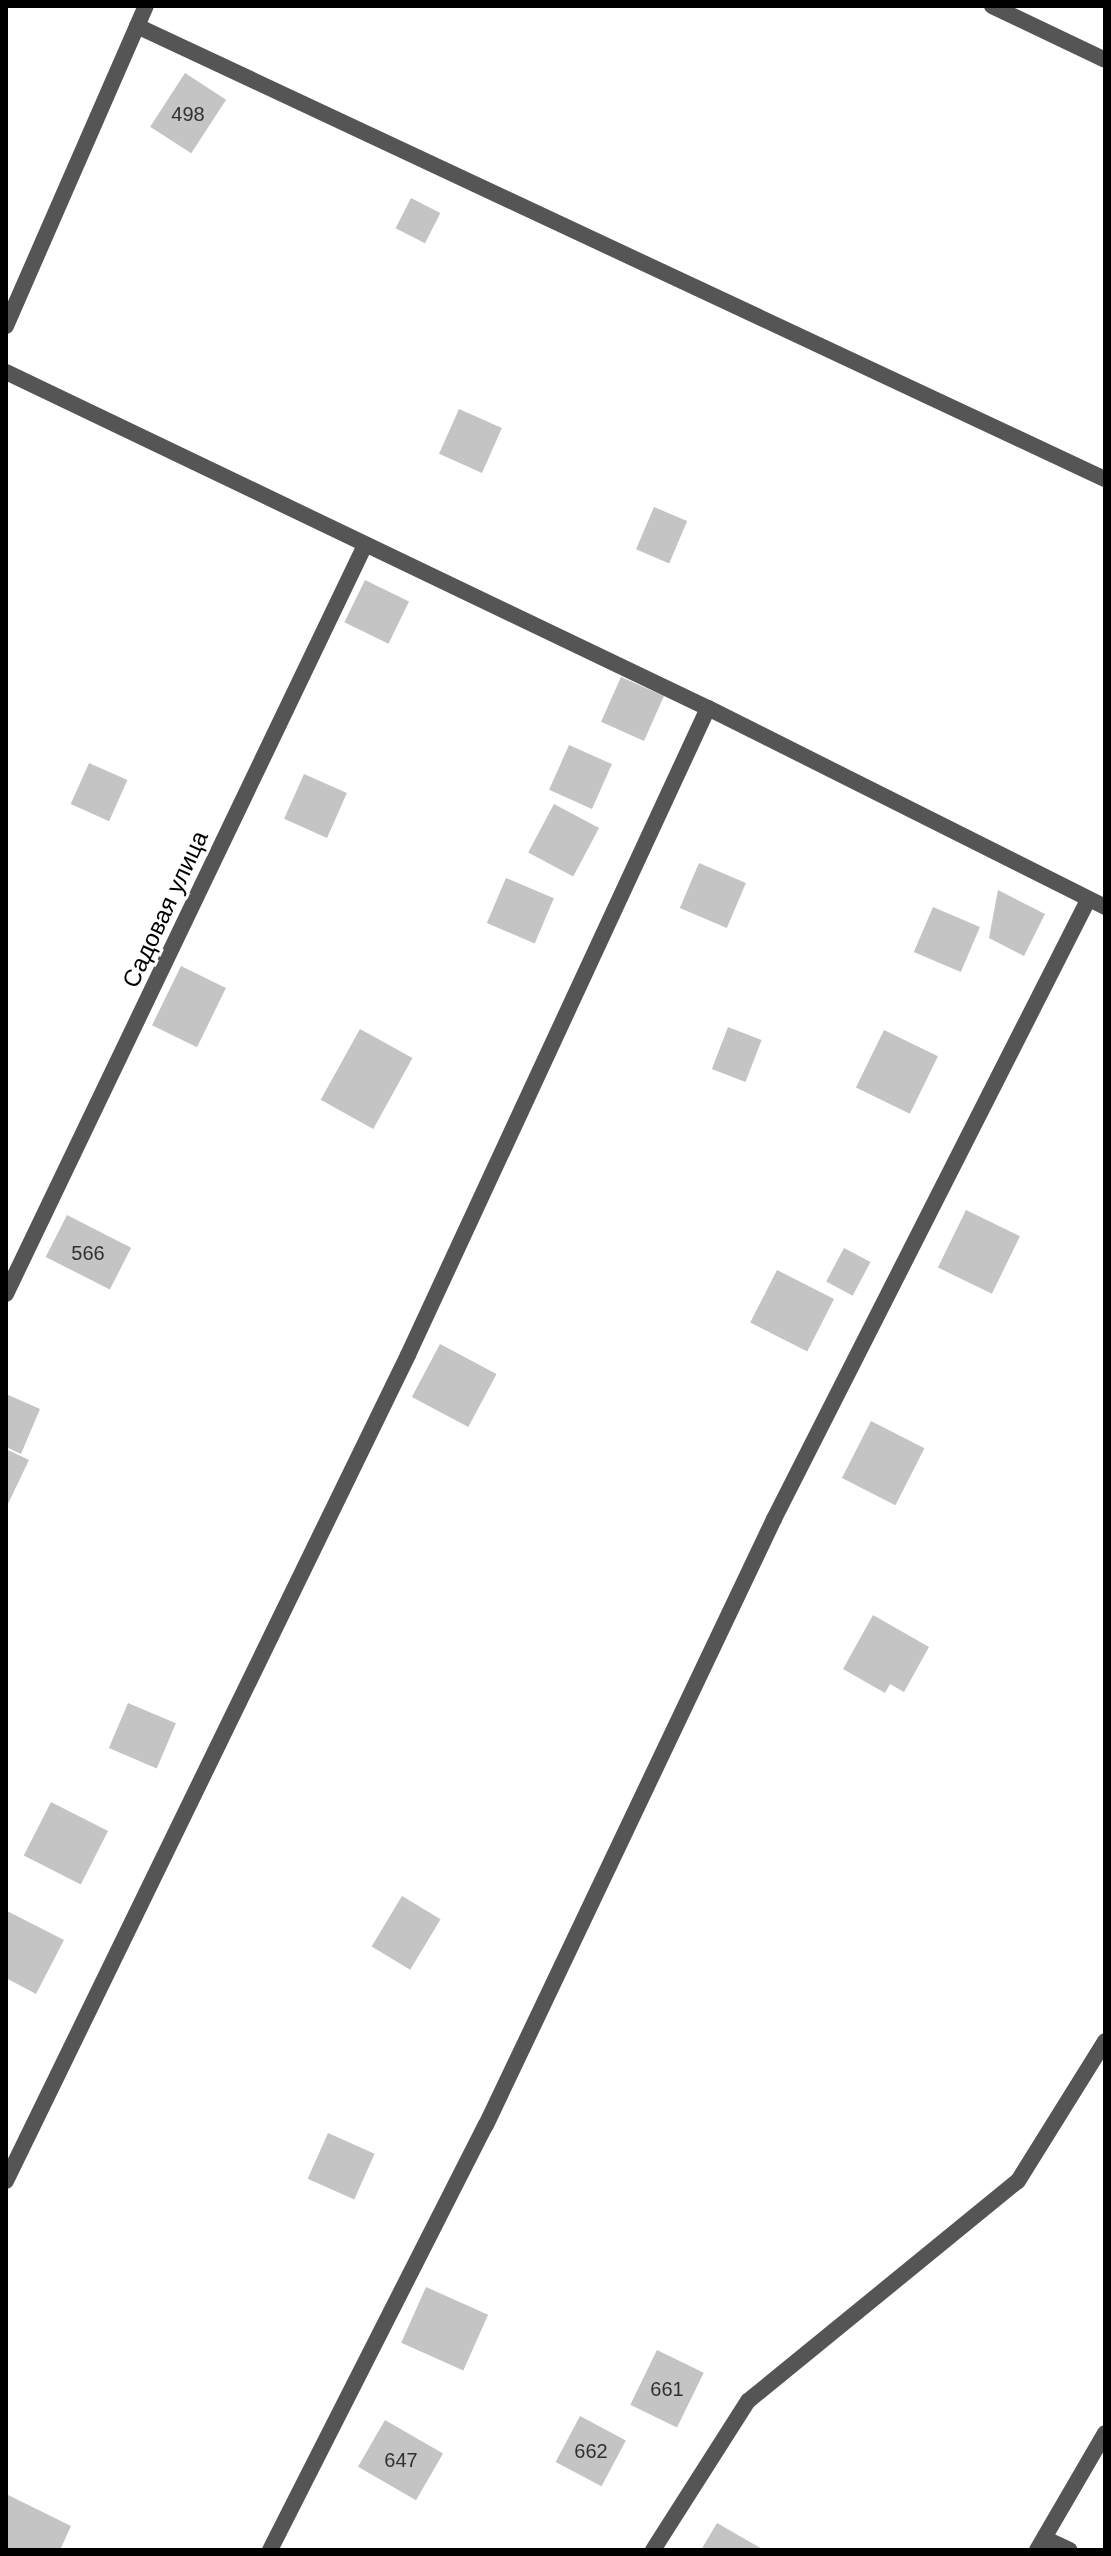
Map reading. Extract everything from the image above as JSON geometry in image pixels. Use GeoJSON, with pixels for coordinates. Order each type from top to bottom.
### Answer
{"type":"FeatureCollection","features":[{"type":"Feature","properties":{"kind":"street"},"geometry":{"type":"LineString","coordinates":[[6,326],[146,6]]}},
{"type":"Feature","properties":{"kind":"street"},"geometry":{"type":"LineString","coordinates":[[992,6],[1105,60]]}},
{"type":"Feature","properties":{"kind":"street"},"geometry":{"type":"LineString","coordinates":[[137,26],[1105,479]]}},
{"type":"Feature","properties":{"kind":"street"},"geometry":{"type":"LineString","coordinates":[[6,372],[708,708],[1105,907]]}},
{"type":"Feature","properties":{"kind":"street","name":"Садовая улица"},"geometry":{"type":"LineString","coordinates":[[6,1294],[365,545]]}},
{"type":"Feature","properties":{"kind":"street"},"geometry":{"type":"LineString","coordinates":[[6,2181],[408,1355],[708,708]]}},
{"type":"Feature","properties":{"kind":"street"},"geometry":{"type":"LineString","coordinates":[[270,2550],[486,2125],[774,1519],[1088,900]]}},
{"type":"Feature","properties":{"kind":"street"},"geometry":{"type":"LineString","coordinates":[[653,2550],[748,2401],[1018,2181],[1105,2041]]}},
{"type":"Feature","properties":{"kind":"street"},"geometry":{"type":"LineString","coordinates":[[1070,2550],[1041,2544],[1105,2433]]}},
{"type":"Feature","properties":{"kind":"building"},"geometry":{"type":"Polygon","coordinates":[[[185,73],[226,100],[191,153],[150,127],[185,73]]]}},
{"type":"Feature","properties":{"kind":"building"},"geometry":{"type":"Polygon","coordinates":[[[411,198],[440,213],[425,243],[396,228],[411,198]]]}},
{"type":"Feature","properties":{"kind":"building"},"geometry":{"type":"Polygon","coordinates":[[[459,409],[502,428],[482,473],[439,454],[459,409]]]}},
{"type":"Feature","properties":{"kind":"building"},"geometry":{"type":"Polygon","coordinates":[[[654,507],[687,521],[669,563],[636,549],[654,507]]]}},
{"type":"Feature","properties":{"kind":"building"},"geometry":{"type":"Polygon","coordinates":[[[365,580],[409,601],[388,644],[344,622],[365,580]]]}},
{"type":"Feature","properties":{"kind":"building"},"geometry":{"type":"Polygon","coordinates":[[[621,677],[664,696],[644,741],[601,722],[621,677]]]}},
{"type":"Feature","properties":{"kind":"building"},"geometry":{"type":"Polygon","coordinates":[[[569,745],[612,764],[592,809],[549,790],[569,745]]]}},
{"type":"Feature","properties":{"kind":"building"},"geometry":{"type":"Polygon","coordinates":[[[89,763],[127,780],[109,821],[71,804],[89,763]]]}},
{"type":"Feature","properties":{"kind":"building"},"geometry":{"type":"Polygon","coordinates":[[[304,774],[347,793],[327,838],[284,819],[304,774]]]}},
{"type":"Feature","properties":{"kind":"building"},"geometry":{"type":"Polygon","coordinates":[[[554,804],[599,828],[573,877],[528,853],[554,804]]]}},
{"type":"Feature","properties":{"kind":"building"},"geometry":{"type":"Polygon","coordinates":[[[699,863],[746,883],[727,928],[680,908],[699,863]]]}},
{"type":"Feature","properties":{"kind":"building"},"geometry":{"type":"Polygon","coordinates":[[[506,878],[554,898],[535,943],[487,923],[506,878]]]}},
{"type":"Feature","properties":{"kind":"building"},"geometry":{"type":"Polygon","coordinates":[[[998,890],[1045,914],[1024,956],[989,938],[998,890]]]}},
{"type":"Feature","properties":{"kind":"building"},"geometry":{"type":"Polygon","coordinates":[[[933,907],[980,927],[961,972],[914,952],[933,907]]]}},
{"type":"Feature","properties":{"kind":"building"},"geometry":{"type":"Polygon","coordinates":[[[181,966],[226,988],[197,1047],[152,1025],[181,966]]]}},
{"type":"Feature","properties":{"kind":"building"},"geometry":{"type":"Polygon","coordinates":[[[728,1027],[762,1040],[745,1082],[712,1069],[728,1027]]]}},
{"type":"Feature","properties":{"kind":"building"},"geometry":{"type":"Polygon","coordinates":[[[360,1029],[412,1058],[373,1129],[321,1100],[360,1029]]]}},
{"type":"Feature","properties":{"kind":"building"},"geometry":{"type":"Polygon","coordinates":[[[884,1030],[938,1056],[910,1114],[856,1088],[884,1030]]]}},
{"type":"Feature","properties":{"kind":"building"},"geometry":{"type":"Polygon","coordinates":[[[966,1210],[1020,1236],[992,1294],[938,1268],[966,1210]]]}},
{"type":"Feature","properties":{"kind":"building"},"geometry":{"type":"Polygon","coordinates":[[[67,1215],[131,1248],[110,1290],[46,1257],[67,1215]]]}},
{"type":"Feature","properties":{"kind":"building"},"geometry":{"type":"Polygon","coordinates":[[[844,1248],[870,1262],[853,1296],[826,1282],[844,1248]]]}},
{"type":"Feature","properties":{"kind":"building"},"geometry":{"type":"Polygon","coordinates":[[[777,1270],[834,1299],[807,1352],[750,1323],[777,1270]]]}},
{"type":"Feature","properties":{"kind":"building"},"geometry":{"type":"Polygon","coordinates":[[[440,1344],[497,1374],[468,1427],[412,1397],[440,1344]]]}},
{"type":"Feature","properties":{"kind":"building"},"geometry":{"type":"Polygon","coordinates":[[[6,1394],[40,1409],[21,1454],[6,1447],[6,1394]]]}},
{"type":"Feature","properties":{"kind":"building"},"geometry":{"type":"Polygon","coordinates":[[[871,1421],[924,1448],[895,1505],[842,1478],[871,1421]]]}},
{"type":"Feature","properties":{"kind":"building"},"geometry":{"type":"Polygon","coordinates":[[[6,1449],[29,1460],[6,1508],[6,1449]]]}},
{"type":"Feature","properties":{"kind":"building"},"geometry":{"type":"Polygon","coordinates":[[[873,1615],[929,1647],[904,1692],[890,1684],[885,1693],[843,1669],[873,1615]]]}},
{"type":"Feature","properties":{"kind":"building"},"geometry":{"type":"Polygon","coordinates":[[[128,1703],[176,1723],[157,1768],[109,1748],[128,1703]]]}},
{"type":"Feature","properties":{"kind":"building"},"geometry":{"type":"Polygon","coordinates":[[[51,1802],[108,1831],[81,1885],[24,1855],[51,1802]]]}},
{"type":"Feature","properties":{"kind":"building"},"geometry":{"type":"Polygon","coordinates":[[[402,1896],[441,1919],[410,1970],[372,1947],[402,1896]]]}},
{"type":"Feature","properties":{"kind":"building"},"geometry":{"type":"Polygon","coordinates":[[[7,1911],[64,1940],[36,1994],[6,1978],[7,1911]]]}},
{"type":"Feature","properties":{"kind":"building"},"geometry":{"type":"Polygon","coordinates":[[[328,2133],[375,2154],[354,2199],[308,2179],[328,2133]]]}},
{"type":"Feature","properties":{"kind":"building"},"geometry":{"type":"Polygon","coordinates":[[[426,2287],[488,2315],[463,2370],[401,2343],[426,2287]]]}},
{"type":"Feature","properties":{"kind":"building"},"geometry":{"type":"Polygon","coordinates":[[[657,2350],[704,2373],[677,2428],[630,2405],[657,2350]]]}},
{"type":"Feature","properties":{"kind":"building"},"geometry":{"type":"Polygon","coordinates":[[[580,2416],[626,2440],[602,2486],[556,2462],[580,2416]]]}},
{"type":"Feature","properties":{"kind":"building"},"geometry":{"type":"Polygon","coordinates":[[[385,2420],[443,2454],[416,2500],[358,2467],[385,2420]]]}},
{"type":"Feature","properties":{"kind":"building"},"geometry":{"type":"Polygon","coordinates":[[[6,2494],[71,2526],[60,2550],[6,2550],[6,2494]]]}},
{"type":"Feature","properties":{"kind":"building"},"geometry":{"type":"Polygon","coordinates":[[[717,2523],[764,2550],[701,2550],[717,2523]]]}}]}
